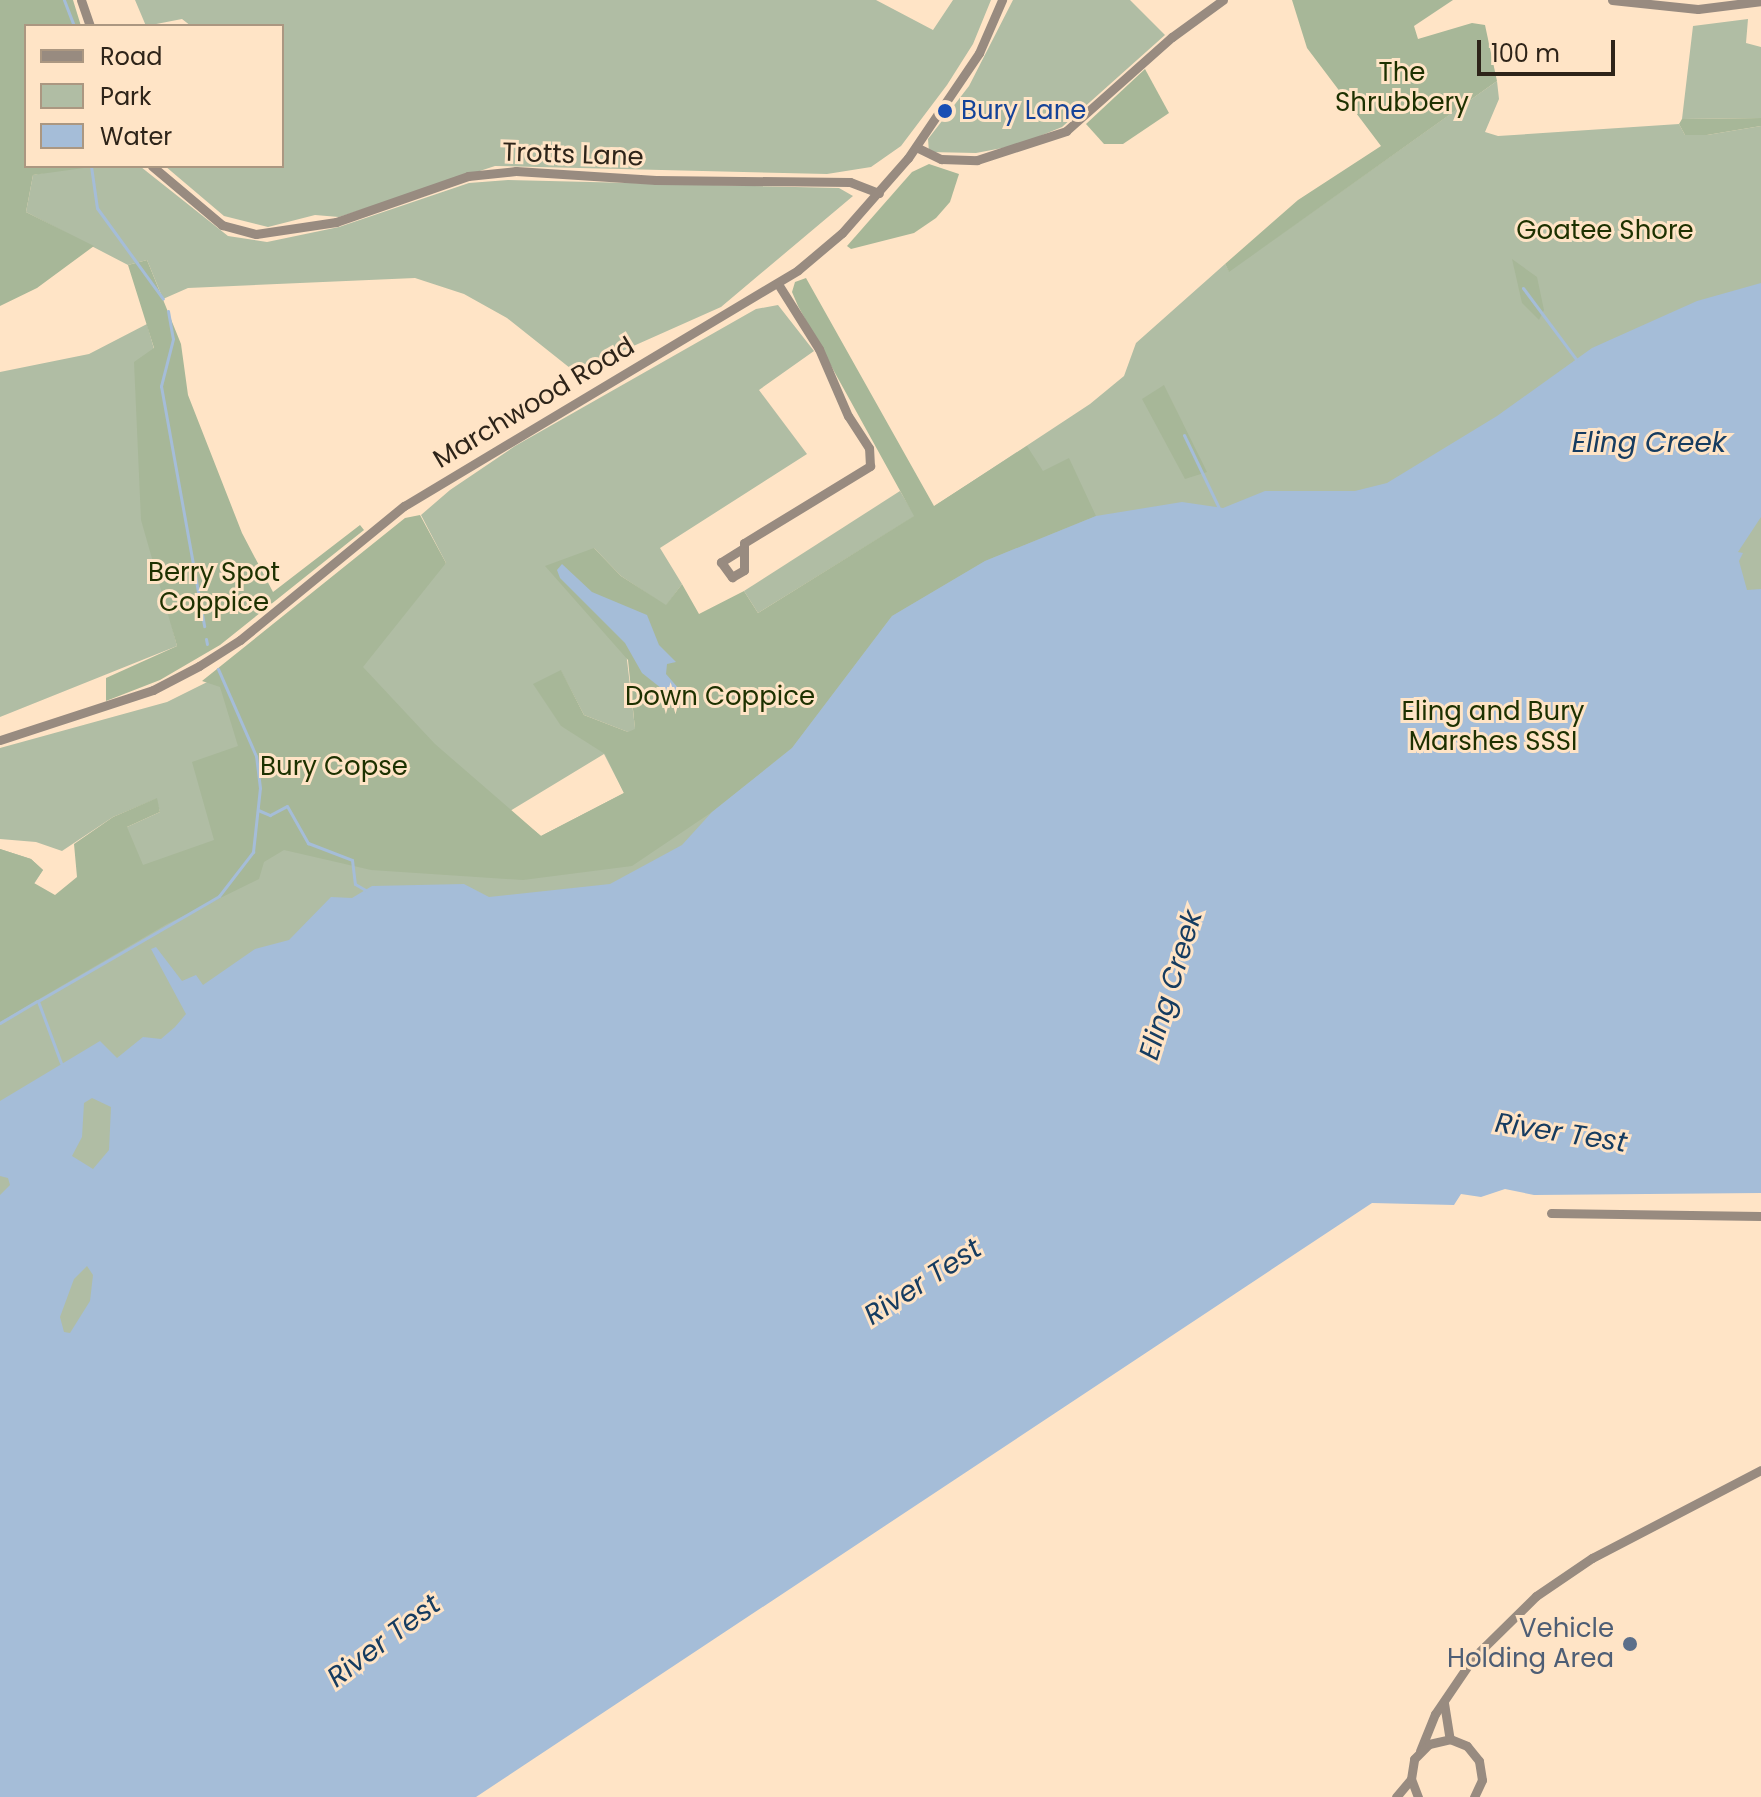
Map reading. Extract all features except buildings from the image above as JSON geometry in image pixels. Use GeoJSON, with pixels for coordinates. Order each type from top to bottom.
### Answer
{"type":"FeatureCollection","features":[{"type":"Feature","properties":{"kind":"street"},"geometry":{"type":"LineString","coordinates":[[81,0],[89,24]]}},
{"type":"Feature","properties":{"kind":"street","name":"Marchwood Road"},"geometry":{"type":"LineString","coordinates":[[0,740],[153,690],[199,666],[240,640],[404,506],[562,407],[778,284],[825,249],[879,193],[916,147],[979,53],[1002,0]]}},
{"type":"Feature","properties":{"kind":"street"},"geometry":{"type":"LineString","coordinates":[[916,147],[941,159],[977,160],[1066,131],[1172,37],[1223,0]]}},
{"type":"Feature","properties":{"kind":"street"},"geometry":{"type":"LineString","coordinates":[[1612,0],[1698,9],[1761,1]]}},
{"type":"Feature","properties":{"kind":"street","name":"Trotts Lane"},"geometry":{"type":"LineString","coordinates":[[154,168],[222,225],[256,234],[336,222],[468,176],[516,171],[656,180],[850,182],[879,193]]}},
{"type":"Feature","properties":{"kind":"street"},"geometry":{"type":"LineString","coordinates":[[742,549],[799,506],[870,466],[869,448],[848,416],[819,349],[778,284]]}},
{"type":"Feature","properties":{"kind":"street"},"geometry":{"type":"LineString","coordinates":[[1551,1213],[1761,1216]]}},
{"type":"Feature","properties":{"kind":"street"},"geometry":{"type":"LineString","coordinates":[[1396,1797],[1411,1779],[1420,1751],[1444,1703],[1473,1658],[1536,1596],[1592,1558],[1761,1470]]}},
{"type":"Feature","properties":{"kind":"street"},"geometry":{"type":"LineString","coordinates":[[1444,1703],[1450,1739]]}},
{"type":"Feature","properties":{"kind":"street"},"geometry":{"type":"LineString","coordinates":[[1420,1751],[1450,1739],[1467,1746],[1479,1761],[1478,1794]]}},
{"type":"Feature","properties":{"kind":"street"},"geometry":{"type":"LineString","coordinates":[[1411,1779],[1418,1797]]}},
{"type":"Feature","properties":{"kind":"green space"},"geometry":{"type":"Polygon","coordinates":[[[0,0],[73,0],[80,24],[24,24],[24,168],[84,168],[33,175],[26,212],[94,246],[37,288],[0,306],[0,0]]]}},
{"type":"Feature","properties":{"kind":"green space"},"geometry":{"type":"Polygon","coordinates":[[[135,0],[876,0],[933,30],[953,0],[991,0],[973,44],[947,85],[901,146],[871,167],[827,174],[495,166],[339,217],[315,215],[268,227],[224,216],[167,168],[284,168],[284,24],[188,24],[182,19],[145,24],[135,0]]]}},
{"type":"Feature","properties":{"kind":"green space"},"geometry":{"type":"Polygon","coordinates":[[[1013,0],[1130,0],[1165,35],[1062,127],[1018,145],[976,153],[929,152],[928,139],[969,86],[1013,0]]]}},
{"type":"Feature","properties":{"kind":"green space","name":"The Shrubbery"},"geometry":{"type":"Polygon","coordinates":[[[1292,0],[1453,0],[1414,26],[1418,39],[1472,23],[1485,25],[1497,81],[1229,272],[1225,264],[1298,200],[1381,146],[1307,48],[1292,0]]]}},
{"type":"Feature","properties":{"kind":"green space"},"geometry":{"type":"Polygon","coordinates":[[[1748,19],[1746,43],[1761,47],[1761,118],[1682,119],[1693,26],[1748,19]]]}},
{"type":"Feature","properties":{"kind":"green space"},"geometry":{"type":"Polygon","coordinates":[[[1145,69],[1169,113],[1123,144],[1104,144],[1086,124],[1145,69]]]}},
{"type":"Feature","properties":{"kind":"green space"},"geometry":{"type":"Polygon","coordinates":[[[1497,81],[1499,99],[1485,132],[1498,136],[1679,124],[1685,135],[1707,135],[1761,126],[1761,1106],[1637,1099],[0,1706],[0,849],[31,859],[43,870],[34,884],[75,907],[127,827],[160,812],[156,799],[113,817],[62,851],[36,842],[0,839],[0,748],[167,702],[446,563],[421,515],[450,490],[515,446],[756,309],[778,305],[814,351],[759,390],[807,454],[660,548],[682,584],[666,606],[621,576],[594,548],[625,643],[635,728],[915,519],[1090,404],[1124,376],[1136,343],[1225,264],[1229,271],[1497,81]],[[561,671],[561,726],[628,732],[584,715],[561,671]],[[604,754],[510,811],[541,836],[624,793],[604,754]]]}},
{"type":"Feature","properties":{"kind":"green space"},"geometry":{"type":"Polygon","coordinates":[[[1761,118],[1761,126],[1707,135],[1685,135],[1679,124],[1682,119],[1761,118]]]}},
{"type":"Feature","properties":{"kind":"green space"},"geometry":{"type":"Polygon","coordinates":[[[929,164],[959,174],[950,202],[936,218],[914,233],[851,249],[847,246],[912,172],[929,164]]]}},
{"type":"Feature","properties":{"kind":"green space"},"geometry":{"type":"Polygon","coordinates":[[[68,168],[142,168],[228,236],[267,242],[339,227],[469,183],[508,180],[839,188],[853,196],[721,307],[575,372],[507,318],[464,294],[415,278],[188,288],[163,299],[147,260],[128,265],[26,212],[33,175],[68,168]]]}},
{"type":"Feature","properties":{"kind":"green space"},"geometry":{"type":"Polygon","coordinates":[[[1512,259],[1537,277],[1544,310],[1539,320],[1522,303],[1512,259]]]}},
{"type":"Feature","properties":{"kind":"green space","name":"Berry Spot Coppice"},"geometry":{"type":"Polygon","coordinates":[[[147,260],[181,344],[188,395],[242,533],[273,592],[360,525],[364,530],[220,645],[160,680],[106,701],[106,678],[177,646],[141,520],[134,362],[154,348],[128,265],[147,260]]]}},
{"type":"Feature","properties":{"kind":"green space"},"geometry":{"type":"Polygon","coordinates":[[[806,278],[934,506],[1027,446],[1043,471],[1069,458],[1096,516],[985,561],[892,616],[792,748],[712,812],[632,866],[523,880],[371,870],[284,850],[264,862],[259,879],[167,924],[0,1022],[0,849],[31,859],[43,870],[34,883],[55,895],[77,877],[74,844],[113,817],[157,798],[160,812],[127,827],[143,865],[214,840],[192,762],[238,746],[220,687],[202,681],[405,518],[420,515],[446,563],[363,667],[435,744],[541,836],[624,793],[605,754],[561,726],[533,684],[561,670],[584,715],[628,732],[635,729],[628,660],[545,566],[594,548],[621,576],[666,605],[682,584],[699,614],[744,591],[758,613],[914,516],[798,306],[792,292],[795,282],[806,278]]]}},
{"type":"Feature","properties":{"kind":"green space"},"geometry":{"type":"Polygon","coordinates":[[[147,324],[154,349],[161,583],[177,646],[0,717],[0,372],[89,354],[147,324]]]}},
{"type":"Feature","properties":{"kind":"green space"},"geometry":{"type":"Polygon","coordinates":[[[1164,385],[1207,472],[1185,479],[1142,399],[1164,385]]]}},
{"type":"Feature","properties":{"kind":"green space"},"geometry":{"type":"Polygon","coordinates":[[[900,491],[915,516],[758,613],[744,591],[900,491]]]}},
{"type":"Feature","properties":{"kind":"water"},"geometry":{"type":"Polygon","coordinates":[[[1761,283],[1761,517],[1738,552],[1743,553],[1739,561],[1747,590],[1761,589],[1761,1193],[1534,1195],[1505,1189],[1481,1197],[1461,1194],[1454,1205],[1372,1203],[476,1797],[0,1797],[0,1195],[10,1185],[8,1178],[0,1176],[0,1101],[100,1041],[117,1058],[143,1037],[161,1039],[175,1027],[186,1014],[151,949],[156,947],[182,981],[196,975],[203,985],[255,949],[289,940],[331,897],[352,898],[372,886],[464,884],[489,897],[610,884],[682,845],[712,812],[792,748],[892,616],[985,561],[1096,516],[1182,502],[1223,508],[1265,491],[1355,491],[1387,483],[1497,416],[1592,348],[1697,301],[1761,283]],[[92,1098],[84,1103],[82,1137],[72,1156],[93,1169],[109,1150],[111,1107],[92,1098]],[[87,1266],[74,1279],[60,1317],[64,1332],[70,1333],[90,1301],[93,1275],[87,1266]]]}},
{"type":"Feature","properties":{"kind":"water"},"geometry":{"type":"Polygon","coordinates":[[[562,564],[592,592],[647,615],[659,645],[676,662],[667,664],[666,674],[686,697],[685,707],[642,673],[625,643],[560,578],[557,570],[562,564]]]}},
{"type":"Feature","properties":{"kind":"waterway"},"geometry":{"type":"LineString","coordinates":[[64,0],[73,24]]}},
{"type":"Feature","properties":{"kind":"waterway"},"geometry":{"type":"LineString","coordinates":[[91,168],[97,208],[163,299]]}},
{"type":"Feature","properties":{"kind":"waterway"},"geometry":{"type":"LineString","coordinates":[[1523,288],[1576,359]]}},
{"type":"Feature","properties":{"kind":"waterway"},"geometry":{"type":"LineString","coordinates":[[168,311],[173,339],[161,386],[204,626]]}},
{"type":"Feature","properties":{"kind":"waterway"},"geometry":{"type":"LineString","coordinates":[[1184,435],[1219,508]]}},
{"type":"Feature","properties":{"kind":"waterway"},"geometry":{"type":"LineString","coordinates":[[206,639],[207,644]]}},
{"type":"Feature","properties":{"kind":"waterway"},"geometry":{"type":"LineString","coordinates":[[61,1063],[38,1001],[219,896],[253,852],[260,788],[256,756],[218,669]]}},
{"type":"Feature","properties":{"kind":"waterway"},"geometry":{"type":"LineString","coordinates":[[258,810],[270,815],[287,806],[308,843],[352,860],[355,884],[367,891]]}},
{"type":"Feature","properties":{"kind":"waterway"},"geometry":{"type":"LineString","coordinates":[[0,1023],[37,1001]]}},
{"type":"Feature","properties":{"kind":"place","name":"Bury Lane"},"geometry":{"type":"Point","coordinates":[945,111]}},
{"type":"Feature","properties":{"kind":"place","name":"Vehicle Holding Area"},"geometry":{"type":"Point","coordinates":[1630,1644]}},
{"type":"Feature","properties":{"kind":"park label","name":"Goatee Shore"},"geometry":{"type":"Point","coordinates":[1605,231]}},
{"type":"Feature","properties":{"kind":"park label","name":"Down Coppice"},"geometry":{"type":"Point","coordinates":[720,697]}},
{"type":"Feature","properties":{"kind":"park label","name":"Eling and Bury Marshes SSSI"},"geometry":{"type":"Point","coordinates":[1493,727]}},
{"type":"Feature","properties":{"kind":"park label","name":"Bury Copse"},"geometry":{"type":"Point","coordinates":[334,767]}},
{"type":"Feature","properties":{"kind":"water label","name":"Eling Creek"},"geometry":{"type":"Point","coordinates":[1649,443]}},
{"type":"Feature","properties":{"kind":"water label","name":"Eling Creek"},"geometry":{"type":"Point","coordinates":[1171,985]}},
{"type":"Feature","properties":{"kind":"water label","name":"River Test"},"geometry":{"type":"Point","coordinates":[1561,1133]}},
{"type":"Feature","properties":{"kind":"water label","name":"River Test"},"geometry":{"type":"Point","coordinates":[923,1282]}},
{"type":"Feature","properties":{"kind":"water label","name":"River Test"},"geometry":{"type":"Point","coordinates":[384,1641]}}]}
